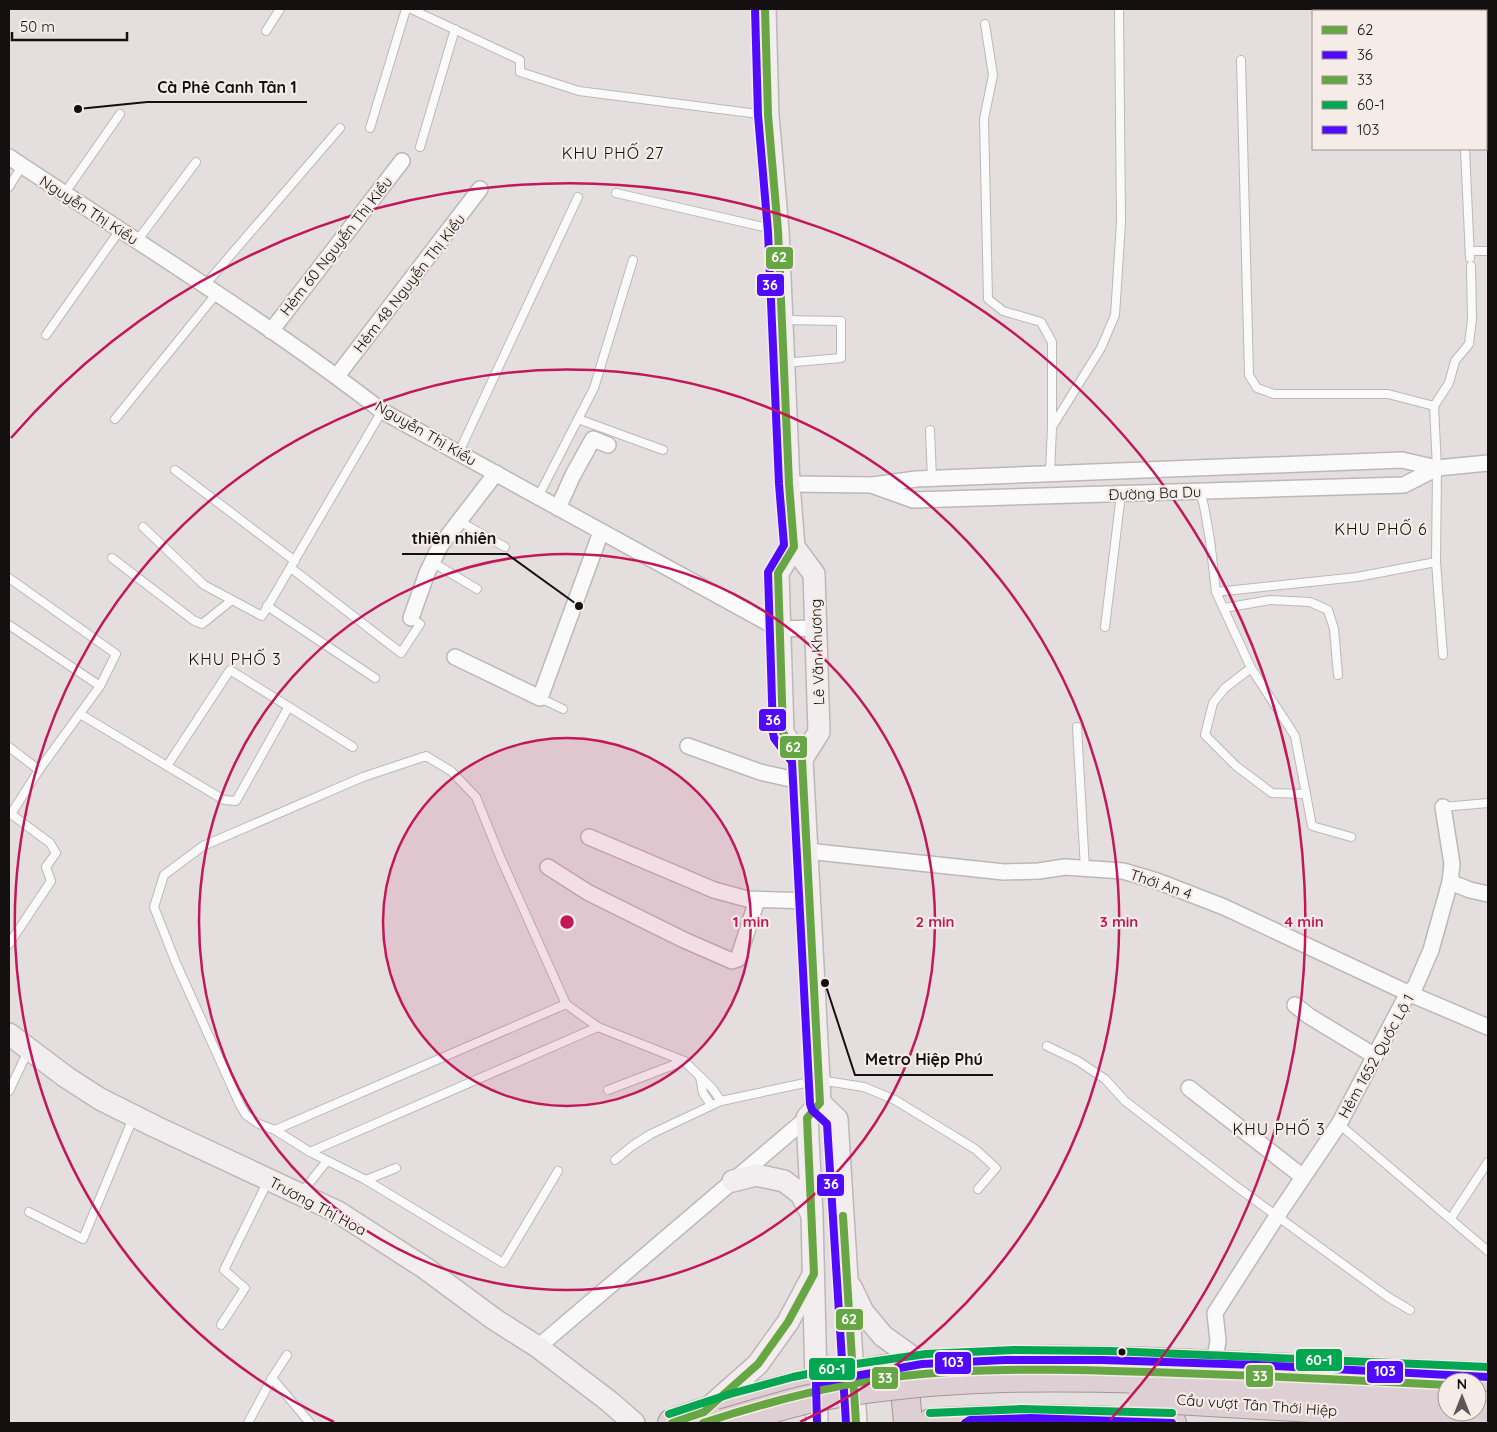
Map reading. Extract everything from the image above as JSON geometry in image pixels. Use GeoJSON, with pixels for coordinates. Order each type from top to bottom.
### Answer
{"type":"FeatureCollection","features":[{"type":"Feature","properties":{"kind":"highway"},"geometry":{"type":"LineString","coordinates":[[672,1423],[714,1418],[766,1395],[853,1376],[913,1366],[1005,1360],[1102,1360],[1214,1364],[1437,1380]]}},
{"type":"Feature","properties":{"kind":"highway"},"geometry":{"type":"LineString","coordinates":[[908,1423],[913,1366]]}},
{"type":"Feature","properties":{"kind":"highway","name":"Cầu vượt Tân Thới Hiệp"},"geometry":{"type":"LineString","coordinates":[[714,1418],[839,1393],[895,1385],[969,1378],[1056,1377],[1191,1381],[1437,1393]]}},
{"type":"Feature","properties":{"kind":"highway"},"geometry":{"type":"LineString","coordinates":[[766,1395],[772,1423]]}},
{"type":"Feature","properties":{"kind":"highway","name":"Cầu vượt Tân Thới Hiệp"},"geometry":{"type":"LineString","coordinates":[[788,1423],[838,1412],[897,1403],[954,1397],[1002,1395],[1104,1396],[1361,1411],[1488,1416]]}},
{"type":"Feature","properties":{"kind":"highway"},"geometry":{"type":"LineString","coordinates":[[931,1423],[1041,1418],[1172,1423]]}},
{"type":"Feature","properties":{"kind":"main road"},"geometry":{"type":"LineString","coordinates":[[765,9],[768,115],[778,231],[789,484],[794,547],[778,573],[783,733],[802,760],[820,1080],[813,1111],[812,1215],[817,1423]]}},
{"type":"Feature","properties":{"kind":"main road","name":"Lê Văn Khương"},"geometry":{"type":"LineString","coordinates":[[794,547],[814,574],[820,732],[802,760]]}},
{"type":"Feature","properties":{"kind":"main road","name":"Trương Thị Hoa"},"geometry":{"type":"LineString","coordinates":[[9,1034],[100,1099],[338,1212],[418,1263],[538,1347],[610,1402],[634,1423]]}},
{"type":"Feature","properties":{"kind":"main road"},"geometry":{"type":"LineString","coordinates":[[813,1111],[837,1119],[856,1423]]}},
{"type":"Feature","properties":{"kind":"main road"},"geometry":{"type":"LineString","coordinates":[[733,1181],[756,1176],[784,1181],[801,1194],[812,1215]]}},
{"type":"Feature","properties":{"kind":"main road"},"geometry":{"type":"LineString","coordinates":[[714,1418],[758,1364],[788,1322],[814,1274]]}},
{"type":"Feature","properties":{"kind":"main road"},"geometry":{"type":"LineString","coordinates":[[847,1280],[863,1312],[883,1336],[913,1366]]}},
{"type":"Feature","properties":{"kind":"street","name":"Nguyễn Thị Kiểu"},"geometry":{"type":"LineString","coordinates":[[9,157],[211,289],[337,376],[382,411],[780,629]]}},
{"type":"Feature","properties":{"kind":"street","name":"Hẻm 60 Nguyễn Thị Kiểu"},"geometry":{"type":"LineString","coordinates":[[271,331],[402,161]]}},
{"type":"Feature","properties":{"kind":"street","name":"Hẻm 48 Nguyễn Thị Kiểu"},"geometry":{"type":"LineString","coordinates":[[337,376],[480,189]]}},
{"type":"Feature","properties":{"kind":"street"},"geometry":{"type":"LineString","coordinates":[[558,508],[573,475],[593,440],[608,444]]}},
{"type":"Feature","properties":{"kind":"street","name":"Đường Ba Du"},"geometry":{"type":"LineString","coordinates":[[789,484],[873,485],[916,479],[1402,460],[1437,468],[1488,463]]}},
{"type":"Feature","properties":{"kind":"street","name":"Đường Ba Du"},"geometry":{"type":"LineString","coordinates":[[873,485],[913,500],[1121,494],[1404,484],[1437,468]]}},
{"type":"Feature","properties":{"kind":"street"},"geometry":{"type":"LineString","coordinates":[[1193,469],[1200,491]]}},
{"type":"Feature","properties":{"kind":"street"},"geometry":{"type":"LineString","coordinates":[[411,618],[440,546],[496,473]]}},
{"type":"Feature","properties":{"kind":"street"},"geometry":{"type":"LineString","coordinates":[[455,657],[540,698],[601,532]]}},
{"type":"Feature","properties":{"kind":"street"},"geometry":{"type":"LineString","coordinates":[[780,629],[816,628]]}},
{"type":"Feature","properties":{"kind":"street"},"geometry":{"type":"LineString","coordinates":[[688,746],[760,772],[804,782]]}},
{"type":"Feature","properties":{"kind":"street","name":"Hẻm 1652 Quốc Lộ 1"},"geometry":{"type":"LineString","coordinates":[[1214,1364],[1218,1341],[1215,1314],[1339,1124],[1408,993],[1415,987],[1431,950],[1450,882],[1452,864],[1442,807]]}},
{"type":"Feature","properties":{"kind":"street"},"geometry":{"type":"LineString","coordinates":[[590,837],[714,890],[747,900],[810,901]]}},
{"type":"Feature","properties":{"kind":"street","name":"Thới An 4"},"geometry":{"type":"LineString","coordinates":[[807,851],[1004,872],[1039,871],[1065,867],[1123,871],[1165,884],[1224,907],[1408,993],[1488,1027]]}},
{"type":"Feature","properties":{"kind":"street"},"geometry":{"type":"LineString","coordinates":[[548,867],[589,893],[684,940],[732,961],[738,959],[756,900]]}},
{"type":"Feature","properties":{"kind":"street"},"geometry":{"type":"LineString","coordinates":[[1450,882],[1470,890],[1488,894]]}},
{"type":"Feature","properties":{"kind":"street"},"geometry":{"type":"LineString","coordinates":[[1295,1005],[1309,1016],[1375,1056]]}},
{"type":"Feature","properties":{"kind":"street"},"geometry":{"type":"LineString","coordinates":[[1189,1088],[1303,1177]]}},
{"type":"Feature","properties":{"kind":"street"},"geometry":{"type":"LineString","coordinates":[[538,1347],[813,1111]]}},
{"type":"Feature","properties":{"kind":"lane"},"geometry":{"type":"LineString","coordinates":[[266,31],[280,9]]}},
{"type":"Feature","properties":{"kind":"lane"},"geometry":{"type":"LineString","coordinates":[[370,128],[406,9]]}},
{"type":"Feature","properties":{"kind":"lane"},"geometry":{"type":"LineString","coordinates":[[411,9],[520,60],[520,72],[579,91],[651,102],[768,115]]}},
{"type":"Feature","properties":{"kind":"lane"},"geometry":{"type":"LineString","coordinates":[[1052,427],[1101,348],[1115,315],[1121,223],[1119,12]]}},
{"type":"Feature","properties":{"kind":"lane"},"geometry":{"type":"LineString","coordinates":[[985,24],[993,75],[984,119],[988,299],[1003,311],[1041,322],[1052,342],[1050,474]]}},
{"type":"Feature","properties":{"kind":"lane"},"geometry":{"type":"LineString","coordinates":[[420,147],[455,28]]}},
{"type":"Feature","properties":{"kind":"lane"},"geometry":{"type":"LineString","coordinates":[[1241,60],[1249,375],[1257,388],[1274,394],[1388,394],[1434,406]]}},
{"type":"Feature","properties":{"kind":"lane"},"geometry":{"type":"LineString","coordinates":[[64,194],[120,114]]}},
{"type":"Feature","properties":{"kind":"lane"},"geometry":{"type":"LineString","coordinates":[[115,419],[211,289],[340,128]]}},
{"type":"Feature","properties":{"kind":"lane"},"geometry":{"type":"LineString","coordinates":[[1443,655],[1436,562],[1437,468],[1434,406],[1449,383],[1455,361],[1469,344],[1472,318],[1471,258],[1465,150]]}},
{"type":"Feature","properties":{"kind":"lane"},"geometry":{"type":"LineString","coordinates":[[137,241],[196,162]]}},
{"type":"Feature","properties":{"kind":"lane"},"geometry":{"type":"LineString","coordinates":[[9,188],[22,166]]}},
{"type":"Feature","properties":{"kind":"lane"},"geometry":{"type":"LineString","coordinates":[[616,193],[778,231]]}},
{"type":"Feature","properties":{"kind":"lane"},"geometry":{"type":"LineString","coordinates":[[459,452],[578,197]]}},
{"type":"Feature","properties":{"kind":"lane"},"geometry":{"type":"LineString","coordinates":[[46,335],[120,230]]}},
{"type":"Feature","properties":{"kind":"lane"},"geometry":{"type":"LineString","coordinates":[[1471,258],[1488,251]]}},
{"type":"Feature","properties":{"kind":"lane"},"geometry":{"type":"LineString","coordinates":[[538,498],[594,388],[633,260]]}},
{"type":"Feature","properties":{"kind":"lane"},"geometry":{"type":"LineString","coordinates":[[782,320],[841,321],[841,358],[784,363]]}},
{"type":"Feature","properties":{"kind":"lane"},"geometry":{"type":"LineString","coordinates":[[143,527],[204,584],[262,616],[382,411]]}},
{"type":"Feature","properties":{"kind":"lane"},"geometry":{"type":"LineString","coordinates":[[578,419],[663,450]]}},
{"type":"Feature","properties":{"kind":"lane"},"geometry":{"type":"LineString","coordinates":[[930,430],[932,479]]}},
{"type":"Feature","properties":{"kind":"lane"},"geometry":{"type":"LineString","coordinates":[[175,470],[402,653],[420,624],[411,618]]}},
{"type":"Feature","properties":{"kind":"lane"},"geometry":{"type":"LineString","coordinates":[[1200,491],[1208,531],[1216,592],[1251,668],[1295,736],[1312,826],[1351,837]]}},
{"type":"Feature","properties":{"kind":"lane"},"geometry":{"type":"LineString","coordinates":[[1105,627],[1121,494]]}},
{"type":"Feature","properties":{"kind":"lane"},"geometry":{"type":"LineString","coordinates":[[459,521],[505,547]]}},
{"type":"Feature","properties":{"kind":"lane"},"geometry":{"type":"LineString","coordinates":[[112,558],[193,620],[202,624],[232,600]]}},
{"type":"Feature","properties":{"kind":"lane"},"geometry":{"type":"LineString","coordinates":[[432,562],[478,589]]}},
{"type":"Feature","properties":{"kind":"lane"},"geometry":{"type":"LineString","coordinates":[[1216,592],[1357,577],[1436,562]]}},
{"type":"Feature","properties":{"kind":"lane"},"geometry":{"type":"LineString","coordinates":[[9,578],[116,654],[100,686],[39,770],[11,814],[50,843],[56,853],[46,867],[51,881],[9,944]]}},
{"type":"Feature","properties":{"kind":"lane"},"geometry":{"type":"LineString","coordinates":[[1224,608],[1270,600],[1310,602],[1328,610],[1334,629],[1338,675]]}},
{"type":"Feature","properties":{"kind":"lane"},"geometry":{"type":"LineString","coordinates":[[267,606],[375,678]]}},
{"type":"Feature","properties":{"kind":"lane"},"geometry":{"type":"LineString","coordinates":[[9,625],[100,686]]}},
{"type":"Feature","properties":{"kind":"lane"},"geometry":{"type":"LineString","coordinates":[[1251,668],[1225,688],[1212,704],[1206,735],[1236,766],[1272,793],[1306,794]]}},
{"type":"Feature","properties":{"kind":"lane"},"geometry":{"type":"LineString","coordinates":[[167,766],[230,670],[353,747]]}},
{"type":"Feature","properties":{"kind":"lane"},"geometry":{"type":"LineString","coordinates":[[540,698],[563,708]]}},
{"type":"Feature","properties":{"kind":"lane"},"geometry":{"type":"LineString","coordinates":[[80,714],[224,800],[236,801],[288,708]]}},
{"type":"Feature","properties":{"kind":"lane"},"geometry":{"type":"LineString","coordinates":[[1077,727],[1085,869]]}},
{"type":"Feature","properties":{"kind":"lane"},"geometry":{"type":"LineString","coordinates":[[9,747],[39,770]]}},
{"type":"Feature","properties":{"kind":"lane"},"geometry":{"type":"LineString","coordinates":[[558,1171],[503,1263],[366,1180],[310,1152],[275,1130],[258,1124],[246,1115],[176,963],[154,907],[164,874],[203,846],[363,777],[426,756],[450,771],[476,797],[497,850],[566,1004],[598,1027],[684,1061],[712,1088],[720,1101]]}},
{"type":"Feature","properties":{"kind":"lane"},"geometry":{"type":"LineString","coordinates":[[1442,807],[1488,803]]}},
{"type":"Feature","properties":{"kind":"lane"},"geometry":{"type":"LineString","coordinates":[[275,1130],[566,1004]]}},
{"type":"Feature","properties":{"kind":"lane"},"geometry":{"type":"LineString","coordinates":[[310,1152],[598,1027]]}},
{"type":"Feature","properties":{"kind":"lane"},"geometry":{"type":"LineString","coordinates":[[1047,1046],[1078,1061],[1105,1079],[1126,1101],[1233,1184],[1388,1297],[1410,1310]]}},
{"type":"Feature","properties":{"kind":"lane"},"geometry":{"type":"LineString","coordinates":[[9,1091],[29,1049]]}},
{"type":"Feature","properties":{"kind":"lane"},"geometry":{"type":"LineString","coordinates":[[608,1090],[684,1061]]}},
{"type":"Feature","properties":{"kind":"lane"},"geometry":{"type":"LineString","coordinates":[[700,1077],[703,1093],[711,1106]]}},
{"type":"Feature","properties":{"kind":"lane"},"geometry":{"type":"LineString","coordinates":[[615,1160],[651,1134],[720,1101],[820,1080],[864,1087],[896,1100],[975,1150],[996,1168],[978,1189]]}},
{"type":"Feature","properties":{"kind":"lane"},"geometry":{"type":"LineString","coordinates":[[28,1212],[83,1239],[134,1116]]}},
{"type":"Feature","properties":{"kind":"lane"},"geometry":{"type":"LineString","coordinates":[[1339,1124],[1488,1251]]}},
{"type":"Feature","properties":{"kind":"lane"},"geometry":{"type":"LineString","coordinates":[[300,1194],[328,1161]]}},
{"type":"Feature","properties":{"kind":"lane"},"geometry":{"type":"LineString","coordinates":[[1451,1218],[1488,1162]]}},
{"type":"Feature","properties":{"kind":"lane"},"geometry":{"type":"LineString","coordinates":[[366,1180],[396,1168]]}},
{"type":"Feature","properties":{"kind":"lane"},"geometry":{"type":"LineString","coordinates":[[221,1325],[245,1288],[224,1270],[269,1179]]}},
{"type":"Feature","properties":{"kind":"lane"},"geometry":{"type":"LineString","coordinates":[[248,1423],[272,1378],[287,1355]]}},
{"type":"Feature","properties":{"kind":"lane"},"geometry":{"type":"LineString","coordinates":[[272,1378],[310,1423]]}},
{"type":"Feature","properties":{"kind":"transit line","name":"36"},"geometry":{"type":"LineString","coordinates":[[755,9],[758,115],[768,232],[779,484],[784,545],[768,572],[773,733],[774,738],[792,762],[810,1104],[812,1110],[827,1124],[846,1423]]}},
{"type":"Feature","properties":{"kind":"transit line","name":"62"},"geometry":{"type":"LineString","coordinates":[[672,1423],[704,1412],[758,1364],[788,1322],[814,1274],[807,1118],[820,1103],[802,759],[783,733],[778,573],[794,547],[789,484],[778,231],[768,115],[765,9]]}},
{"type":"Feature","properties":{"kind":"transit line","name":"62"},"geometry":{"type":"LineString","coordinates":[[843,1216],[856,1423]]}},
{"type":"Feature","properties":{"kind":"transit line","name":"60-1"},"geometry":{"type":"LineString","coordinates":[[669,1414],[730,1394],[793,1377],[856,1364],[926,1354],[1014,1350],[1110,1351],[1488,1367]]}},
{"type":"Feature","properties":{"kind":"transit line","name":"103"},"geometry":{"type":"LineString","coordinates":[[817,1423],[816,1383],[922,1364],[1005,1360],[1102,1360],[1257,1365],[1488,1377]]}},
{"type":"Feature","properties":{"kind":"transit line","name":"33"},"geometry":{"type":"LineString","coordinates":[[703,1423],[756,1406],[839,1386],[895,1377],[955,1372],[1019,1370],[1115,1371],[1437,1385]]}},
{"type":"Feature","properties":{"kind":"transit line","name":"60-1"},"geometry":{"type":"LineString","coordinates":[[930,1413],[1021,1409],[1172,1413]]}},
{"type":"Feature","properties":{"kind":"transit line","name":"103"},"geometry":{"type":"LineString","coordinates":[[965,1423],[970,1420],[1031,1418],[1172,1423]]}},
{"type":"Feature","properties":{"kind":"place","name":"Cà Phê Canh Tân 1"},"geometry":{"type":"Point","coordinates":[78,109]}},
{"type":"Feature","properties":{"kind":"place","name":"thiên nhiên"},"geometry":{"type":"Point","coordinates":[579,606]}},
{"type":"Feature","properties":{"kind":"place","name":"Metro Hiệp Phú"},"geometry":{"type":"Point","coordinates":[825,983]}},
{"type":"Feature","properties":{"kind":"district","name":"KHU PHỐ 27"},"geometry":{"type":"Point","coordinates":[613,153]}},
{"type":"Feature","properties":{"kind":"district","name":"KHU PHỐ 6"},"geometry":{"type":"Point","coordinates":[1381,529]}},
{"type":"Feature","properties":{"kind":"district","name":"KHU PHỐ 3"},"geometry":{"type":"Point","coordinates":[235,659]}},
{"type":"Feature","properties":{"kind":"district","name":"KHU PHỐ 3"},"geometry":{"type":"Point","coordinates":[1279,1129]}}]}
